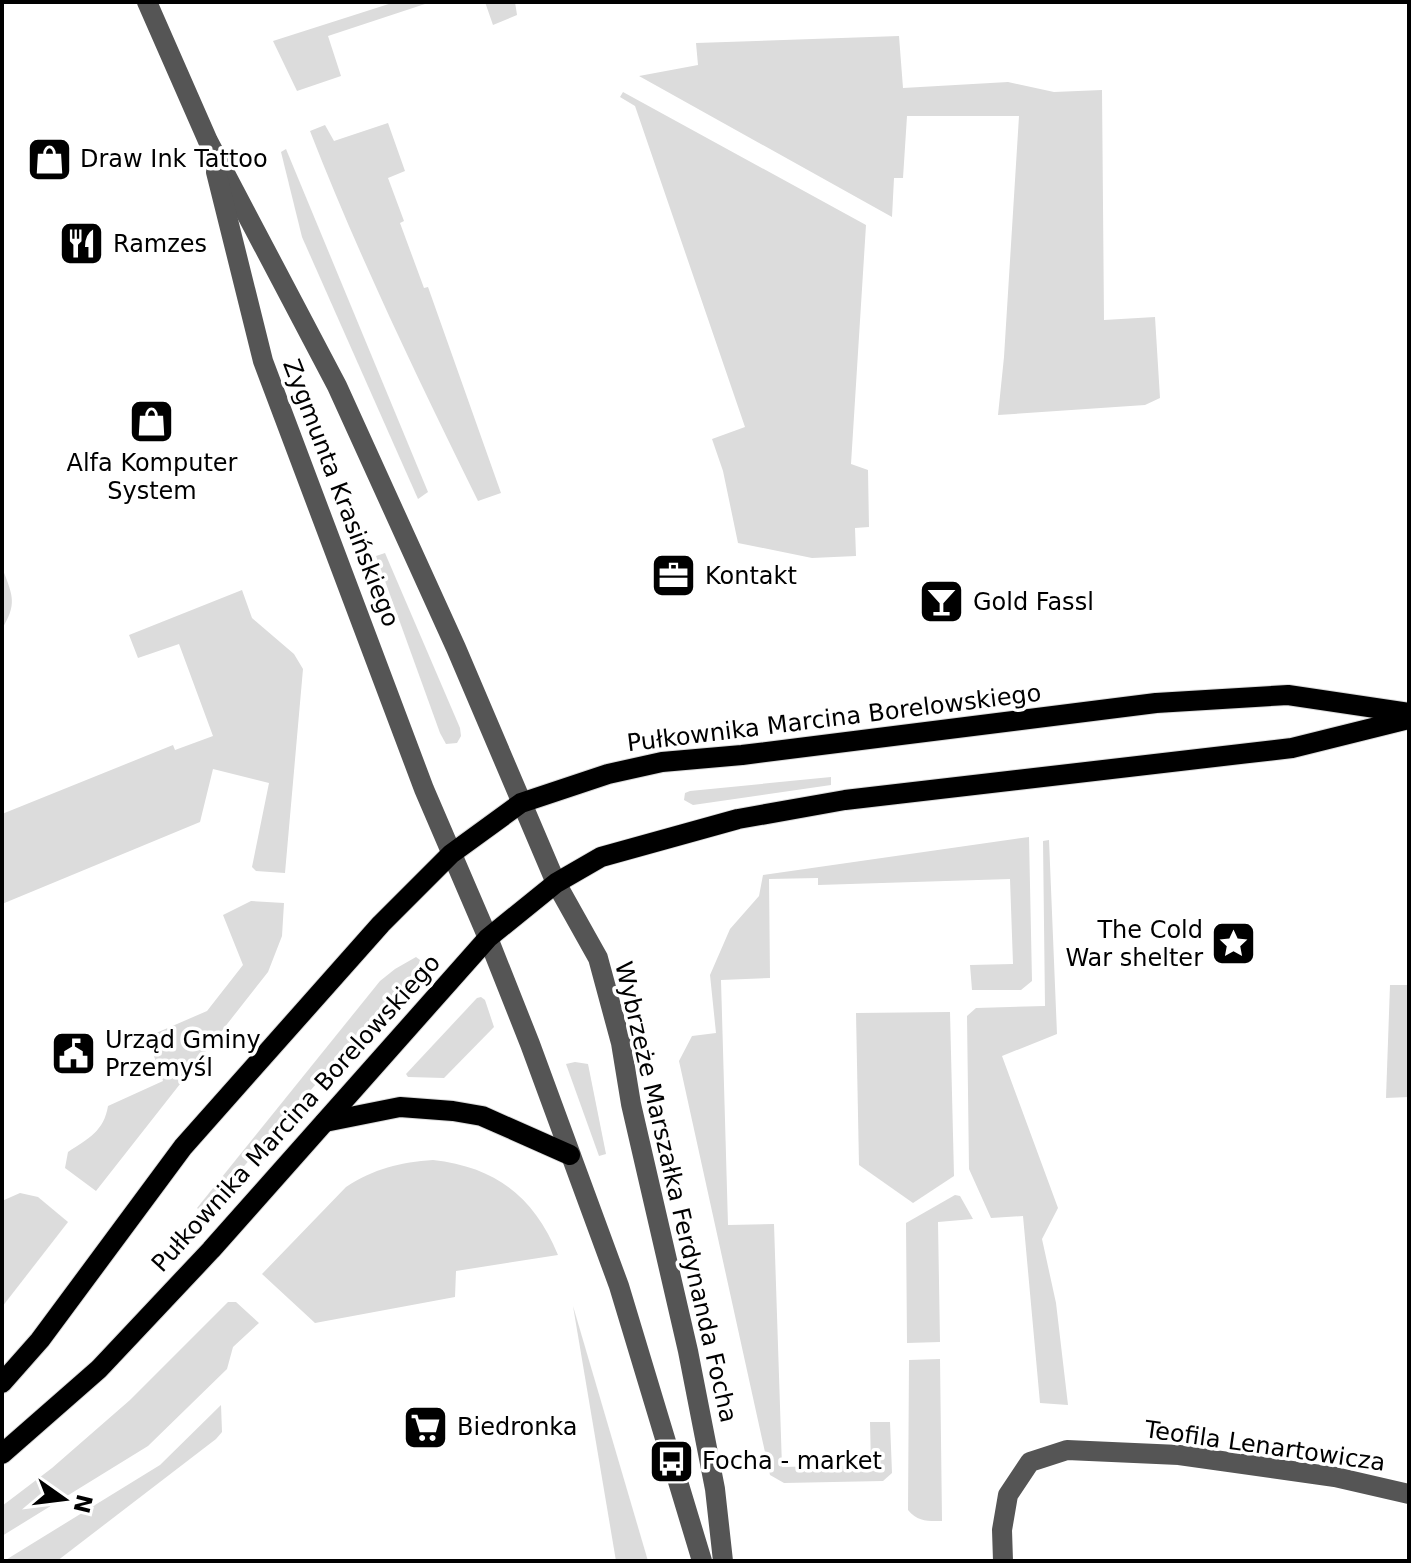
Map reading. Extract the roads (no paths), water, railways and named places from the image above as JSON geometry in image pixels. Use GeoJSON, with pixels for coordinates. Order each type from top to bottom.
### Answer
{"type":"FeatureCollection","features":[{"type":"Feature","properties":{"kind":"main road","name":"Pułkownika Marcina Borelowskiego"},"geometry":{"type":"LineString","coordinates":[[2,1383],[40,1340],[183,1147],[381,924],[451,854],[521,803],[608,774],[662,762],[1156,703],[1288,695],[1409,716]]}},
{"type":"Feature","properties":{"kind":"main road","name":"Pułkownika Marcina Borelowskiego"},"geometry":{"type":"LineString","coordinates":[[2,1454],[99,1369],[488,938],[556,883],[601,857],[738,819],[845,800],[1292,748],[1409,716]]}},
{"type":"Feature","properties":{"kind":"main road"},"geometry":{"type":"LineString","coordinates":[[325,1122],[400,1107],[453,1111],[482,1116],[570,1155]]}},
{"type":"Feature","properties":{"kind":"street","name":"Zygmunta Krasińskiego"},"geometry":{"type":"LineString","coordinates":[[147,2],[208,141],[337,386],[456,648],[521,803]]}},
{"type":"Feature","properties":{"kind":"street","name":"Zygmunta Krasińskiego"},"geometry":{"type":"LineString","coordinates":[[208,141],[263,361],[451,854]]}},
{"type":"Feature","properties":{"kind":"street","name":"Wybrzeże Marszałka Ferdynanda Focha"},"geometry":{"type":"LineString","coordinates":[[521,803],[556,883],[598,958],[621,1043],[631,1104],[688,1351],[715,1489],[723,1561]]}},
{"type":"Feature","properties":{"kind":"street"},"geometry":{"type":"LineString","coordinates":[[451,854],[488,938],[619,1286],[702,1561]]}},
{"type":"Feature","properties":{"kind":"street","name":"Teofila Lenartowicza"},"geometry":{"type":"LineString","coordinates":[[1003,1561],[1002,1530],[1008,1495],[1030,1462],[1067,1450],[1179,1455],[1335,1477],[1409,1494]]}},
{"type":"Feature","properties":{"kind":"place","name":"Draw Ink Tattoo"},"geometry":{"type":"Point","coordinates":[49,159]}},
{"type":"Feature","properties":{"kind":"place","name":"Ramzes"},"geometry":{"type":"Point","coordinates":[82,244]}},
{"type":"Feature","properties":{"kind":"place","name":"Alfa Komputer System"},"geometry":{"type":"Point","coordinates":[152,421]}},
{"type":"Feature","properties":{"kind":"place","name":"Kontakt"},"geometry":{"type":"Point","coordinates":[674,576]}},
{"type":"Feature","properties":{"kind":"place","name":"Gold Fassl"},"geometry":{"type":"Point","coordinates":[942,602]}},
{"type":"Feature","properties":{"kind":"place","name":"The Cold War shelter"},"geometry":{"type":"Point","coordinates":[1234,944]}},
{"type":"Feature","properties":{"kind":"place","name":"Urząd Gminy Przemyśl"},"geometry":{"type":"Point","coordinates":[74,1054]}},
{"type":"Feature","properties":{"kind":"place","name":"Biedronka"},"geometry":{"type":"Point","coordinates":[426,1427]}},
{"type":"Feature","properties":{"kind":"place","name":"Focha - market"},"geometry":{"type":"Point","coordinates":[671,1461]}}]}
